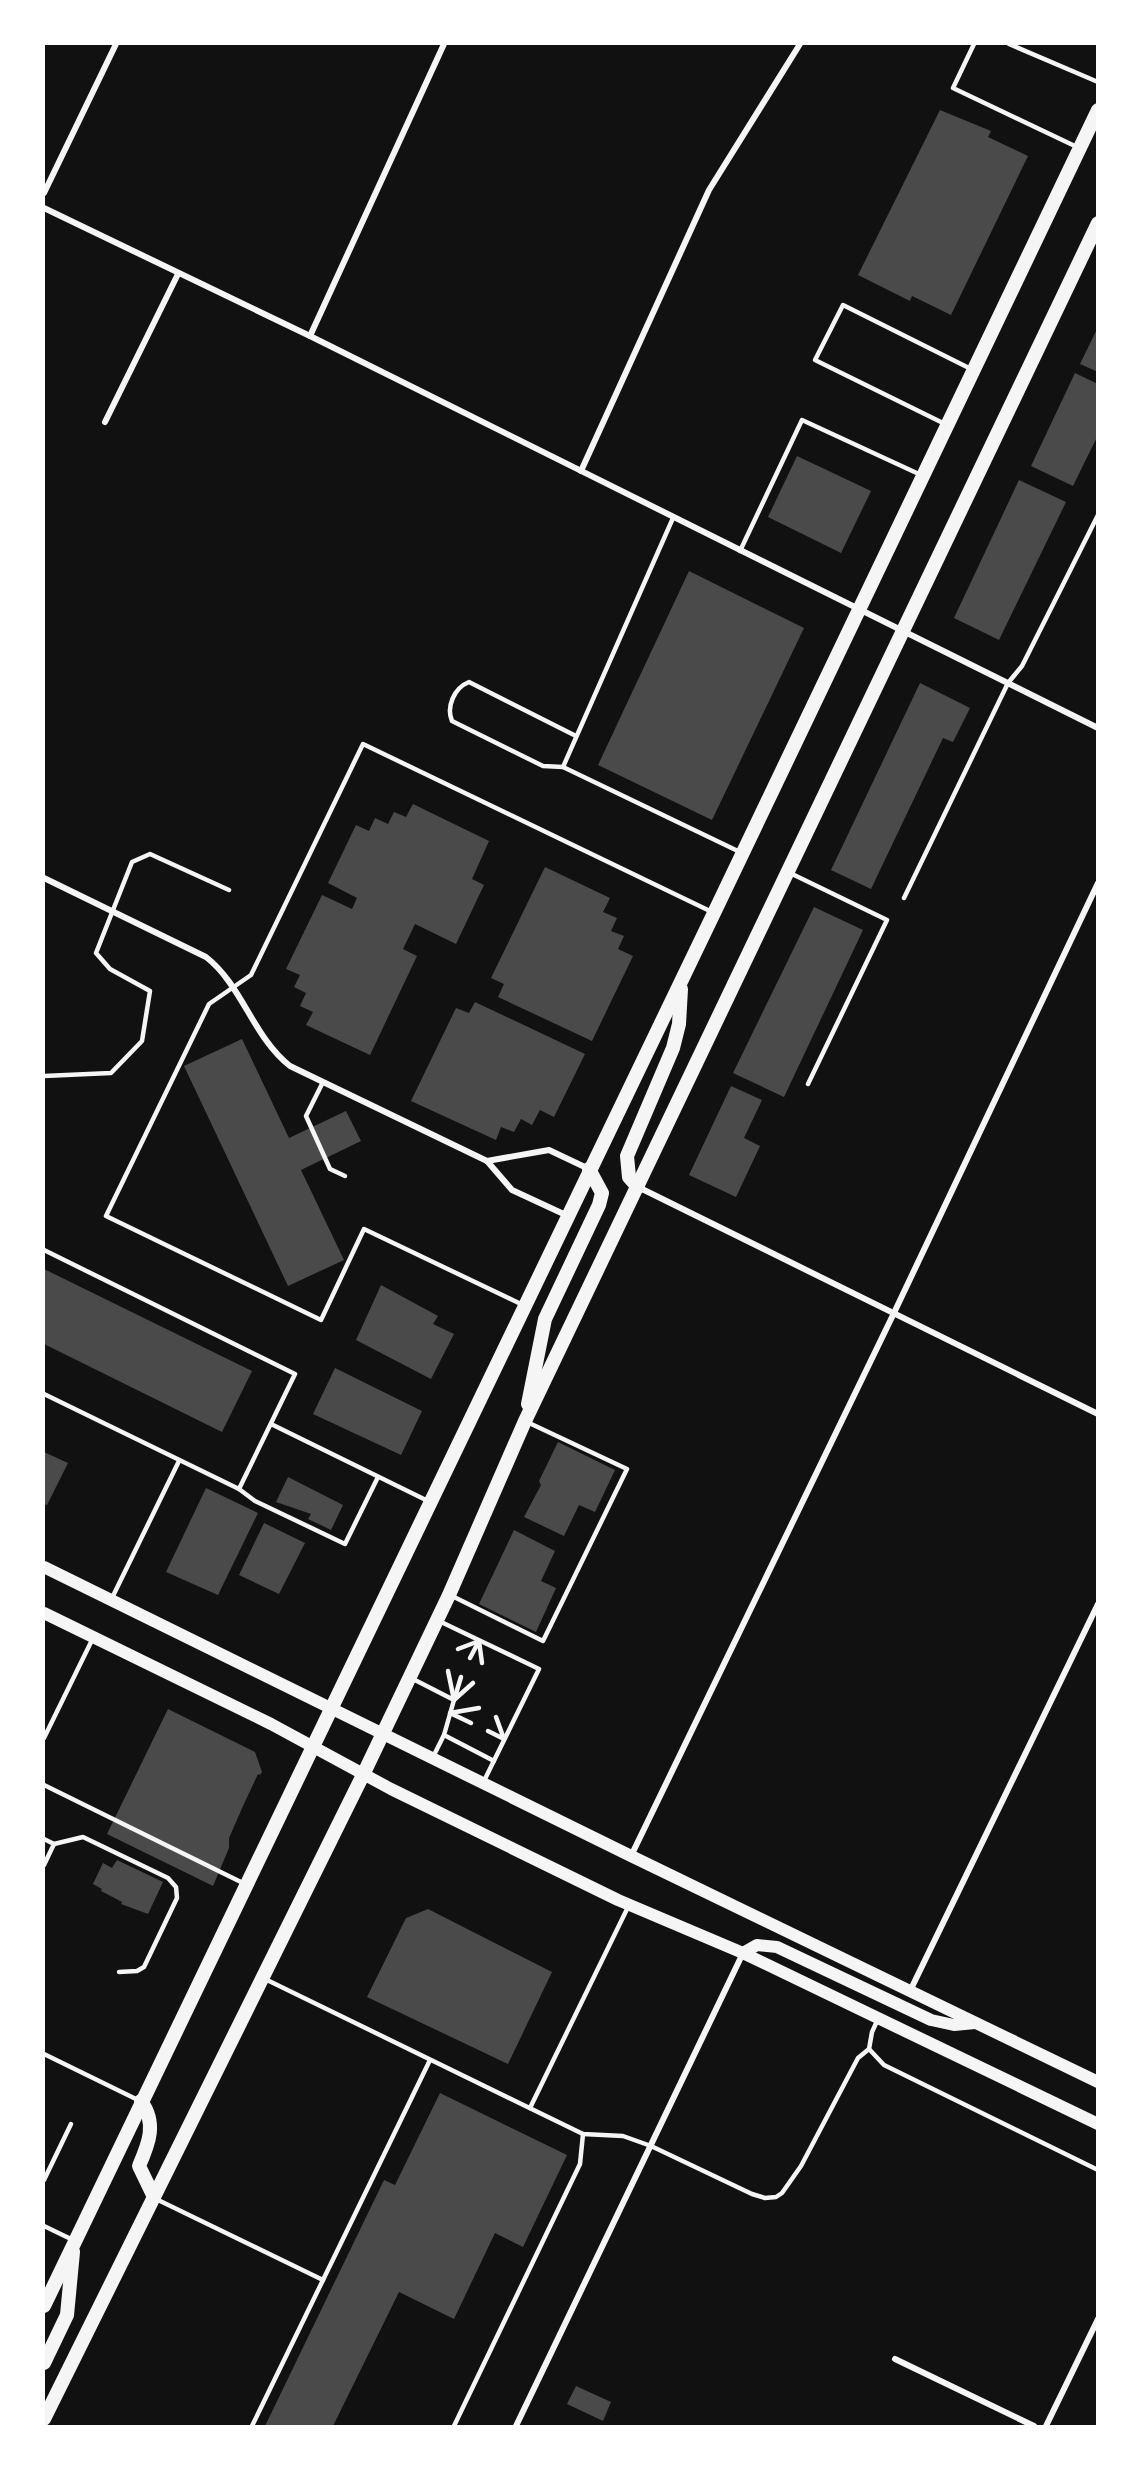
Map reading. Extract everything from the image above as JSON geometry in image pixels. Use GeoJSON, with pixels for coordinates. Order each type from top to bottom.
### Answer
{"type":"FeatureCollection","features":[{"type":"Feature","properties":{"kind":"main road"},"geometry":{"type":"LineString","coordinates":[[44,2306],[859,611],[1079,148],[1096,117]]}},
{"type":"Feature","properties":{"kind":"main road"},"geometry":{"type":"LineString","coordinates":[[44,2419],[363,1775],[449,1595],[525,1421],[1098,223]]}},
{"type":"Feature","properties":{"kind":"main road"},"geometry":{"type":"LineString","coordinates":[[638,1187],[629,1177],[626,1166],[627,1156],[673,1048],[679,1024],[681,981]]}},
{"type":"Feature","properties":{"kind":"main road"},"geometry":{"type":"LineString","coordinates":[[525,1421],[544,1319],[599,1205],[602,1193],[589,1169]]}},
{"type":"Feature","properties":{"kind":"main road"},"geometry":{"type":"LineString","coordinates":[[44,1567],[631,1856],[1098,2082]]}},
{"type":"Feature","properties":{"kind":"main road"},"geometry":{"type":"LineString","coordinates":[[44,1613],[271,1724],[363,1775],[629,1905],[743,1953],[1098,2124]]}},
{"type":"Feature","properties":{"kind":"main road"},"geometry":{"type":"LineString","coordinates":[[743,1953],[757,1945],[777,1947],[931,2019],[954,2025],[976,2023]]}},
{"type":"Feature","properties":{"kind":"main road"},"geometry":{"type":"LineString","coordinates":[[141,2101],[151,2121],[148,2146],[139,2166],[154,2198]]}},
{"type":"Feature","properties":{"kind":"main road"},"geometry":{"type":"LineString","coordinates":[[44,2363],[67,2315],[74,2241]]}},
{"type":"Feature","properties":{"kind":"street"},"geometry":{"type":"LineString","coordinates":[[44,193],[116,44]]}},
{"type":"Feature","properties":{"kind":"street"},"geometry":{"type":"LineString","coordinates":[[310,336],[444,44]]}},
{"type":"Feature","properties":{"kind":"street"},"geometry":{"type":"LineString","coordinates":[[581,471],[709,190],[800,44]]}},
{"type":"Feature","properties":{"kind":"street"},"geometry":{"type":"LineString","coordinates":[[44,208],[310,336],[1098,728]]}},
{"type":"Feature","properties":{"kind":"street"},"geometry":{"type":"LineString","coordinates":[[105,422],[178,274]]}},
{"type":"Feature","properties":{"kind":"street"},"geometry":{"type":"LineString","coordinates":[[44,878],[206,957],[219,970],[278,1056],[290,1066],[487,1161],[512,1190],[568,1216]]}},
{"type":"Feature","properties":{"kind":"street"},"geometry":{"type":"LineString","coordinates":[[631,1856],[893,1315],[1098,883]]}},
{"type":"Feature","properties":{"kind":"street"},"geometry":{"type":"LineString","coordinates":[[487,1161],[549,1150],[589,1169]]}},
{"type":"Feature","properties":{"kind":"street"},"geometry":{"type":"LineString","coordinates":[[638,1187],[893,1315],[1098,1414]]}},
{"type":"Feature","properties":{"kind":"street"},"geometry":{"type":"LineString","coordinates":[[910,1991],[1098,1604]]}},
{"type":"Feature","properties":{"kind":"street"},"geometry":{"type":"LineString","coordinates":[[516,2427],[743,1953]]}},
{"type":"Feature","properties":{"kind":"street"},"geometry":{"type":"LineString","coordinates":[[1046,2427],[1098,2319]]}},
{"type":"Feature","properties":{"kind":"street"},"geometry":{"type":"LineString","coordinates":[[895,2359],[1034,2427]]}},
{"type":"Feature","properties":{"kind":"lane"},"geometry":{"type":"LineString","coordinates":[[974,44],[953,88],[1079,148]]}},
{"type":"Feature","properties":{"kind":"lane"},"geometry":{"type":"LineString","coordinates":[[1009,44],[1098,82]]}},
{"type":"Feature","properties":{"kind":"lane"},"geometry":{"type":"LineString","coordinates":[[947,425],[815,360],[843,305],[974,370]]}},
{"type":"Feature","properties":{"kind":"lane"},"geometry":{"type":"LineString","coordinates":[[740,551],[802,420],[923,476]]}},
{"type":"Feature","properties":{"kind":"lane"},"geometry":{"type":"LineString","coordinates":[[904,898],[1008,683],[1022,666],[1098,515]]}},
{"type":"Feature","properties":{"kind":"lane"},"geometry":{"type":"LineString","coordinates":[[563,767],[673,518]]}},
{"type":"Feature","properties":{"kind":"lane"},"geometry":{"type":"LineString","coordinates":[[576,736],[469,682],[462,685],[448,712],[452,722],[543,766],[563,767],[742,854]]}},
{"type":"Feature","properties":{"kind":"lane"},"geometry":{"type":"LineString","coordinates":[[525,1305],[364,1229],[321,1320],[106,1216],[209,1004],[251,975],[363,744],[714,913]]}},
{"type":"Feature","properties":{"kind":"lane"},"geometry":{"type":"LineString","coordinates":[[44,1076],[111,1073],[142,1041],[150,991],[111,969],[96,953],[111,910],[132,862],[150,854],[229,890]]}},
{"type":"Feature","properties":{"kind":"lane"},"geometry":{"type":"LineString","coordinates":[[788,872],[887,920],[808,1084]]}},
{"type":"Feature","properties":{"kind":"lane"},"geometry":{"type":"LineString","coordinates":[[323,1082],[306,1116],[330,1169],[345,1176]]}},
{"type":"Feature","properties":{"kind":"lane"},"geometry":{"type":"LineString","coordinates":[[44,1250],[296,1374],[239,1489]]}},
{"type":"Feature","properties":{"kind":"lane"},"geometry":{"type":"LineString","coordinates":[[44,1394],[239,1489],[255,1501],[345,1544],[378,1477]]}},
{"type":"Feature","properties":{"kind":"lane"},"geometry":{"type":"LineString","coordinates":[[449,1595],[543,1641],[627,1469],[525,1421]]}},
{"type":"Feature","properties":{"kind":"lane"},"geometry":{"type":"LineString","coordinates":[[270,1424],[430,1502]]}},
{"type":"Feature","properties":{"kind":"lane"},"geometry":{"type":"LineString","coordinates":[[111,1600],[180,1461]]}},
{"type":"Feature","properties":{"kind":"lane"},"geometry":{"type":"LineString","coordinates":[[436,1620],[539,1669],[483,1783]]}},
{"type":"Feature","properties":{"kind":"lane"},"geometry":{"type":"LineString","coordinates":[[44,1738],[94,1637]]}},
{"type":"Feature","properties":{"kind":"lane"},"geometry":{"type":"LineString","coordinates":[[458,1649],[479,1641]]}},
{"type":"Feature","properties":{"kind":"lane"},"geometry":{"type":"LineString","coordinates":[[470,1658],[479,1641]]}},
{"type":"Feature","properties":{"kind":"lane"},"geometry":{"type":"LineString","coordinates":[[479,1641],[482,1664]]}},
{"type":"Feature","properties":{"kind":"lane"},"geometry":{"type":"LineString","coordinates":[[448,1671],[454,1700]]}},
{"type":"Feature","properties":{"kind":"lane"},"geometry":{"type":"LineString","coordinates":[[409,1677],[454,1700]]}},
{"type":"Feature","properties":{"kind":"lane"},"geometry":{"type":"LineString","coordinates":[[432,1758],[444,1735],[461,1677]]}},
{"type":"Feature","properties":{"kind":"lane"},"geometry":{"type":"LineString","coordinates":[[454,1700],[473,1683]]}},
{"type":"Feature","properties":{"kind":"lane"},"geometry":{"type":"LineString","coordinates":[[450,1713],[479,1708]]}},
{"type":"Feature","properties":{"kind":"lane"},"geometry":{"type":"LineString","coordinates":[[450,1713],[471,1723]]}},
{"type":"Feature","properties":{"kind":"lane"},"geometry":{"type":"LineString","coordinates":[[496,1717],[504,1739]]}},
{"type":"Feature","properties":{"kind":"lane"},"geometry":{"type":"LineString","coordinates":[[488,1731],[504,1739]]}},
{"type":"Feature","properties":{"kind":"lane"},"geometry":{"type":"LineString","coordinates":[[444,1735],[494,1761]]}},
{"type":"Feature","properties":{"kind":"lane"},"geometry":{"type":"LineString","coordinates":[[44,1785],[245,1884]]}},
{"type":"Feature","properties":{"kind":"lane"},"geometry":{"type":"LineString","coordinates":[[44,1839],[54,1844],[83,1837],[168,1878],[176,1887],[177,1898],[144,1966],[137,1971],[119,1972]]}},
{"type":"Feature","properties":{"kind":"lane"},"geometry":{"type":"LineString","coordinates":[[44,1865],[54,1844]]}},
{"type":"Feature","properties":{"kind":"lane"},"geometry":{"type":"LineString","coordinates":[[530,2108],[629,1905]]}},
{"type":"Feature","properties":{"kind":"lane"},"geometry":{"type":"LineString","coordinates":[[263,1978],[583,2134],[623,2136],[651,2146],[765,2198],[776,2197],[782,2193],[801,2166],[858,2058],[869,2049],[878,2017]]}},
{"type":"Feature","properties":{"kind":"lane"},"geometry":{"type":"LineString","coordinates":[[869,2049],[884,2066],[1098,2170]]}},
{"type":"Feature","properties":{"kind":"lane"},"geometry":{"type":"LineString","coordinates":[[44,2054],[141,2101]]}},
{"type":"Feature","properties":{"kind":"lane"},"geometry":{"type":"LineString","coordinates":[[252,2427],[430,2060]]}},
{"type":"Feature","properties":{"kind":"lane"},"geometry":{"type":"LineString","coordinates":[[44,2180],[71,2124]]}},
{"type":"Feature","properties":{"kind":"lane"},"geometry":{"type":"LineString","coordinates":[[454,2427],[580,2164],[583,2134]]}},
{"type":"Feature","properties":{"kind":"lane"},"geometry":{"type":"LineString","coordinates":[[154,2198],[323,2280]]}},
{"type":"Feature","properties":{"kind":"lane"},"geometry":{"type":"LineString","coordinates":[[44,2226],[74,2241]]}},
{"type":"Feature","properties":{"kind":"building"},"geometry":{"type":"Polygon","coordinates":[[[940,110],[991,131],[988,137],[1028,156],[951,315],[912,296],[910,301],[858,275],[940,110]]]}},
{"type":"Feature","properties":{"kind":"building"},"geometry":{"type":"Polygon","coordinates":[[[1098,327],[1098,372],[1080,364],[1098,327]]]}},
{"type":"Feature","properties":{"kind":"building"},"geometry":{"type":"Polygon","coordinates":[[[1075,373],[1098,384],[1098,435],[1073,486],[1031,466],[1075,373]]]}},
{"type":"Feature","properties":{"kind":"building"},"geometry":{"type":"Polygon","coordinates":[[[797,456],[871,491],[841,553],[768,517],[797,456]]]}},
{"type":"Feature","properties":{"kind":"building"},"geometry":{"type":"Polygon","coordinates":[[[1019,480],[1066,502],[999,640],[954,618],[1019,480]]]}},
{"type":"Feature","properties":{"kind":"building"},"geometry":{"type":"Polygon","coordinates":[[[689,571],[804,628],[712,820],[598,765],[689,571]]]}},
{"type":"Feature","properties":{"kind":"building"},"geometry":{"type":"Polygon","coordinates":[[[920,683],[970,708],[953,742],[943,738],[871,889],[831,870],[920,683]]]}},
{"type":"Feature","properties":{"kind":"building"},"geometry":{"type":"Polygon","coordinates":[[[413,804],[489,841],[472,879],[484,885],[456,944],[415,924],[403,949],[417,956],[370,1055],[306,1025],[313,1012],[300,1006],[306,993],[294,987],[300,975],[286,969],[322,895],[352,909],[357,898],[328,883],[356,825],[369,831],[375,818],[388,824],[394,812],[406,817],[413,804]]]}},
{"type":"Feature","properties":{"kind":"building"},"geometry":{"type":"Polygon","coordinates":[[[545,867],[610,898],[603,912],[617,918],[611,931],[624,936],[618,949],[633,956],[592,1041],[498,997],[504,984],[491,978],[545,867]]]}},
{"type":"Feature","properties":{"kind":"building"},"geometry":{"type":"Polygon","coordinates":[[[814,907],[863,930],[784,1097],[733,1073],[814,907]]]}},
{"type":"Feature","properties":{"kind":"building"},"geometry":{"type":"Polygon","coordinates":[[[475,1002],[585,1054],[554,1117],[540,1110],[532,1125],[521,1119],[514,1132],[501,1127],[496,1140],[411,1101],[456,1008],[469,1013],[475,1002]]]}},
{"type":"Feature","properties":{"kind":"building"},"geometry":{"type":"Polygon","coordinates":[[[242,1039],[289,1138],[346,1111],[361,1141],[301,1170],[344,1260],[288,1286],[184,1066],[242,1039]]]}},
{"type":"Feature","properties":{"kind":"building"},"geometry":{"type":"Polygon","coordinates":[[[731,1086],[762,1100],[744,1138],[760,1146],[736,1197],[689,1175],[731,1086]]]}},
{"type":"Feature","properties":{"kind":"building"},"geometry":{"type":"Polygon","coordinates":[[[44,1269],[252,1371],[222,1432],[44,1344],[44,1269]]]}},
{"type":"Feature","properties":{"kind":"building"},"geometry":{"type":"Polygon","coordinates":[[[381,1285],[438,1316],[433,1324],[454,1334],[431,1379],[356,1340],[381,1285]]]}},
{"type":"Feature","properties":{"kind":"building"},"geometry":{"type":"Polygon","coordinates":[[[335,1368],[422,1411],[401,1455],[313,1414],[335,1368]]]}},
{"type":"Feature","properties":{"kind":"building"},"geometry":{"type":"Polygon","coordinates":[[[558,1442],[615,1470],[595,1512],[579,1505],[564,1536],[524,1517],[541,1485],[539,1481],[558,1442]]]}},
{"type":"Feature","properties":{"kind":"building"},"geometry":{"type":"Polygon","coordinates":[[[44,1452],[68,1463],[47,1505],[44,1504],[44,1452]]]}},
{"type":"Feature","properties":{"kind":"building"},"geometry":{"type":"Polygon","coordinates":[[[288,1477],[343,1505],[331,1530],[308,1519],[311,1514],[276,1502],[288,1477]]]}},
{"type":"Feature","properties":{"kind":"building"},"geometry":{"type":"Polygon","coordinates":[[[206,1488],[258,1513],[218,1595],[166,1572],[206,1488]]]}},
{"type":"Feature","properties":{"kind":"building"},"geometry":{"type":"Polygon","coordinates":[[[264,1523],[305,1543],[279,1594],[239,1575],[264,1523]]]}},
{"type":"Feature","properties":{"kind":"building"},"geometry":{"type":"Polygon","coordinates":[[[514,1530],[555,1551],[541,1581],[556,1588],[536,1632],[479,1604],[514,1530]]]}},
{"type":"Feature","properties":{"kind":"building"},"geometry":{"type":"Polygon","coordinates":[[[168,1709],[255,1752],[262,1772],[258,1774],[229,1838],[229,1848],[213,1886],[107,1834],[168,1709]]]}},
{"type":"Feature","properties":{"kind":"building"},"geometry":{"type":"Polygon","coordinates":[[[117,1860],[163,1882],[148,1914],[121,1904],[122,1902],[93,1884],[103,1863],[112,1868],[117,1860]]]}},
{"type":"Feature","properties":{"kind":"building"},"geometry":{"type":"Polygon","coordinates":[[[428,1909],[552,1972],[508,2064],[367,1997],[406,1918],[428,1909]]]}},
{"type":"Feature","properties":{"kind":"building"},"geometry":{"type":"Polygon","coordinates":[[[440,2093],[567,2155],[523,2247],[495,2233],[454,2319],[399,2292],[333,2426],[265,2426],[384,2180],[395,2185],[440,2093]]]}},
{"type":"Feature","properties":{"kind":"building"},"geometry":{"type":"Polygon","coordinates":[[[576,2386],[611,2402],[603,2421],[567,2404],[576,2386]]]}}]}
